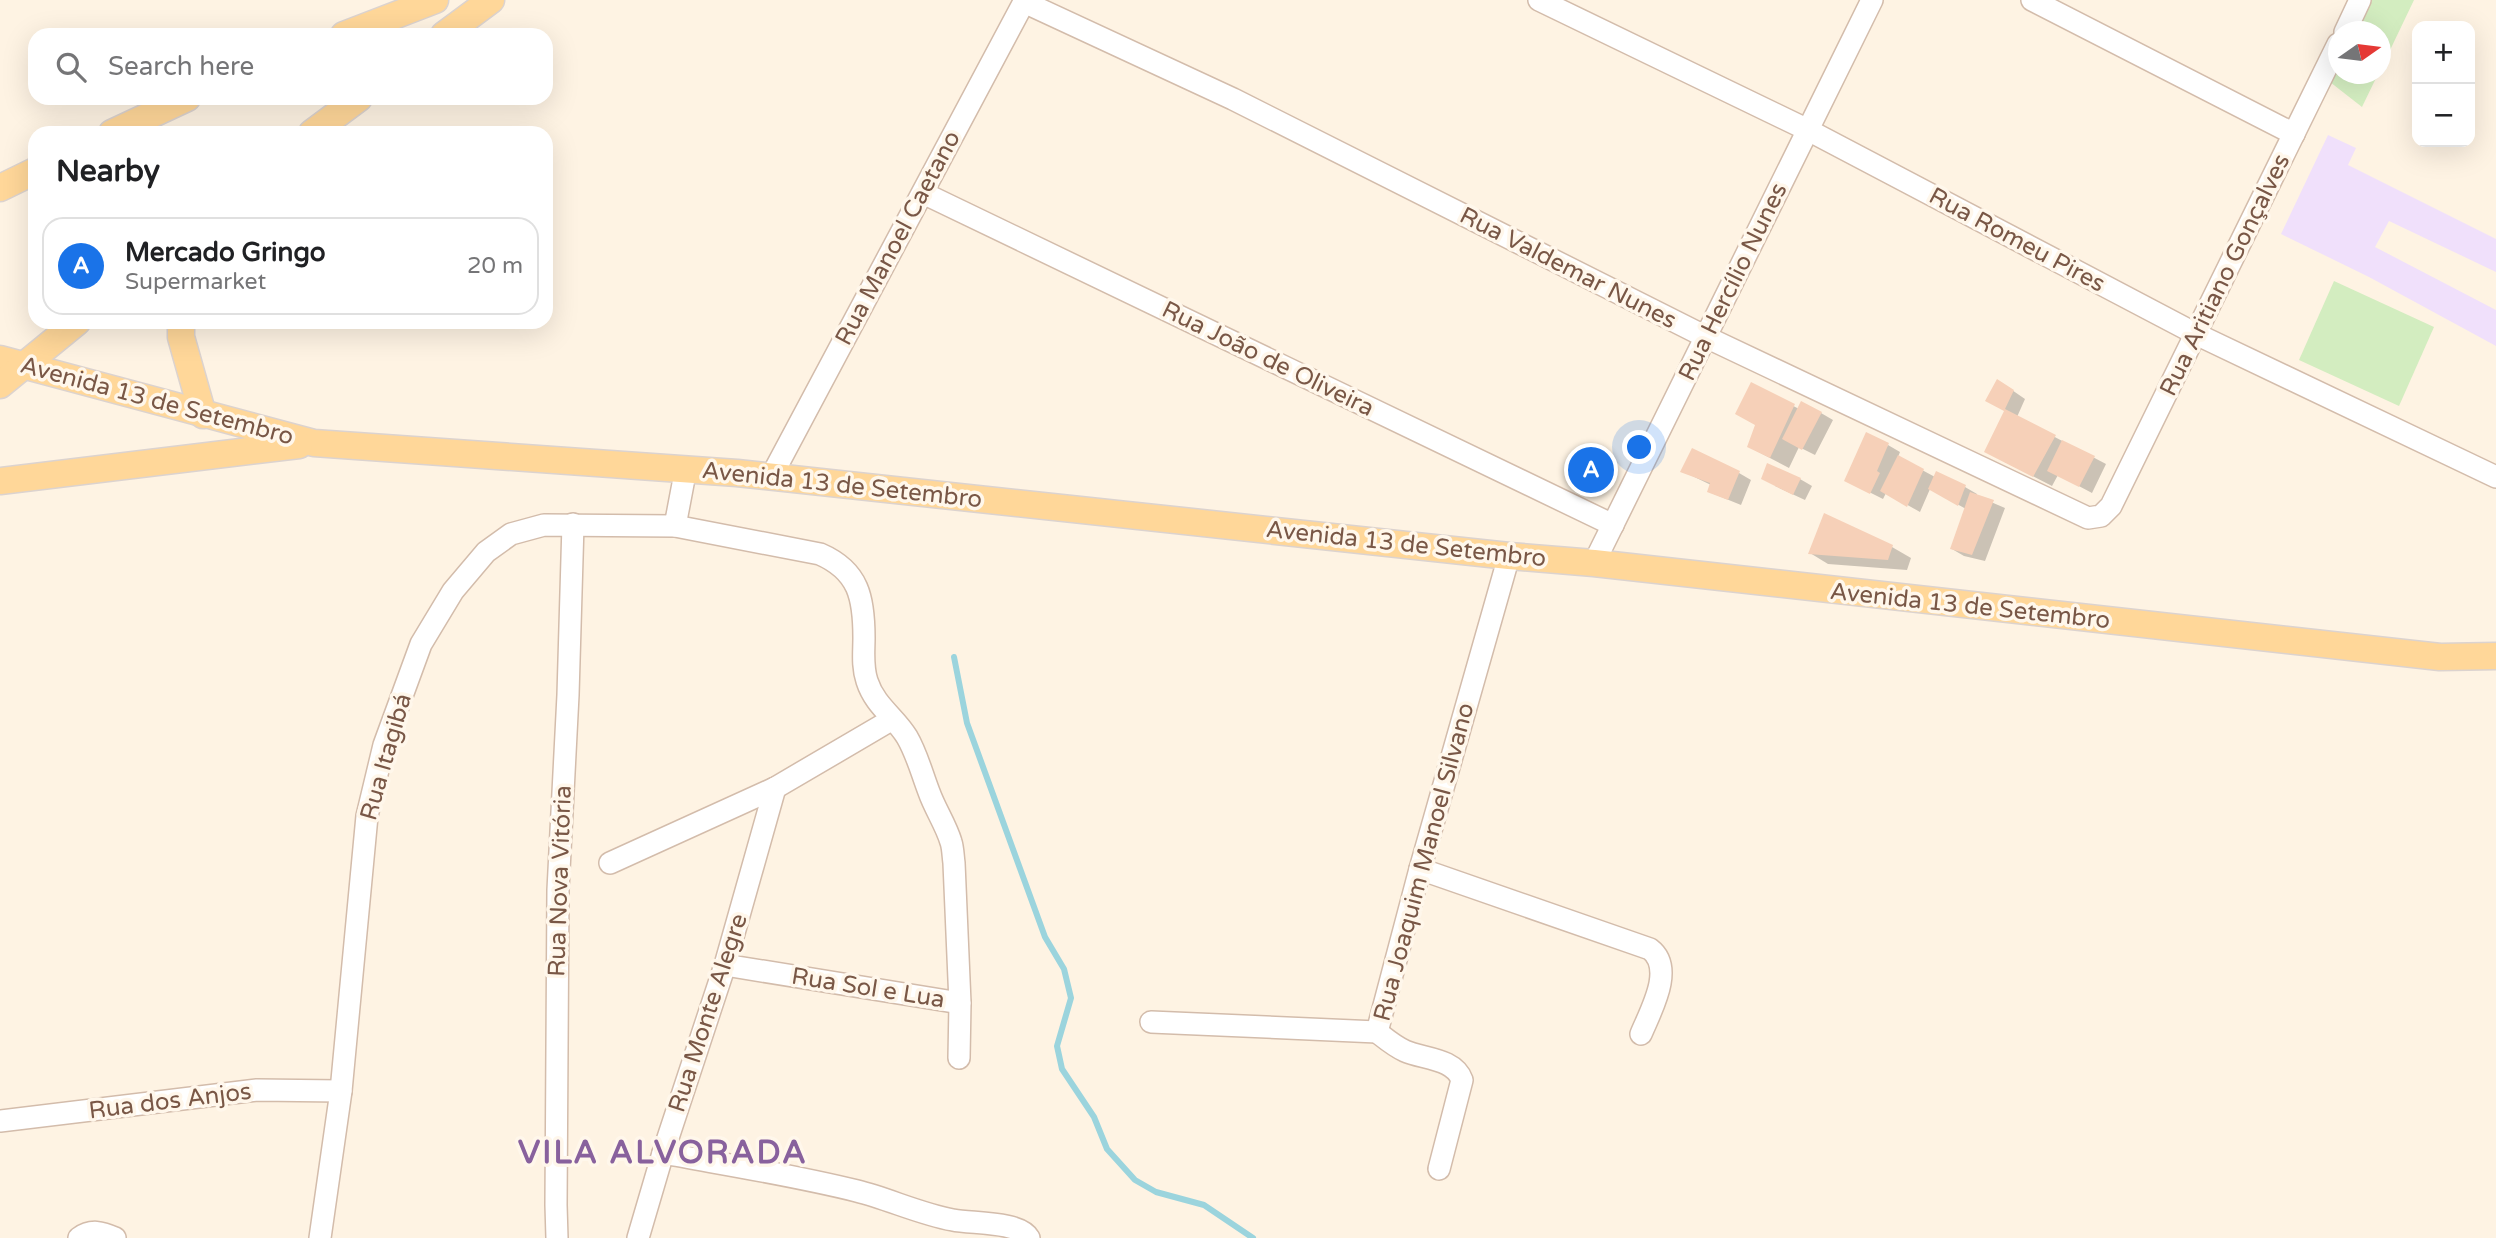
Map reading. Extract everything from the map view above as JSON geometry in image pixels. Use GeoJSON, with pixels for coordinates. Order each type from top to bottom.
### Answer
{"type":"FeatureCollection","features":[{"type":"Feature","properties":{"kind":"main road"},"geometry":{"type":"LineString","coordinates":[[357,28],[395,8],[435,0]]}},
{"type":"Feature","properties":{"kind":"main road"},"geometry":{"type":"LineString","coordinates":[[453,28],[491,0]]}},
{"type":"Feature","properties":{"kind":"main road"},"geometry":{"type":"LineString","coordinates":[[127,126],[172,105]]}},
{"type":"Feature","properties":{"kind":"main road"},"geometry":{"type":"LineString","coordinates":[[321,126],[350,105]]}},
{"type":"Feature","properties":{"kind":"main road"},"geometry":{"type":"LineString","coordinates":[[0,188],[28,174]]}},
{"type":"Feature","properties":{"kind":"main road"},"geometry":{"type":"LineString","coordinates":[[0,385],[69,329]]}},
{"type":"Feature","properties":{"kind":"main road"},"geometry":{"type":"LineString","coordinates":[[181,329],[203,415]]}},
{"type":"Feature","properties":{"kind":"main road","name":"Avenida 13 de Setembro"},"geometry":{"type":"LineString","coordinates":[[0,359],[314,443],[686,468],[1594,563],[2428,656],[2496,656]]}},
{"type":"Feature","properties":{"kind":"main road","name":"Avenida 13 de Setembro"},"geometry":{"type":"LineString","coordinates":[[8,483],[314,443]]}},
{"type":"Feature","properties":{"kind":"street","name":"Rua Romeu Pires"},"geometry":{"type":"LineString","coordinates":[[1539,0],[1808,130],[2196,334],[2496,477]]}},
{"type":"Feature","properties":{"kind":"street","name":"Rua Hercílio Nunes"},"geometry":{"type":"LineString","coordinates":[[1594,563],[1872,0]]}},
{"type":"Feature","properties":{"kind":"street"},"geometry":{"type":"LineString","coordinates":[[2032,0],[2294,134]]}},
{"type":"Feature","properties":{"kind":"street"},"geometry":{"type":"LineString","coordinates":[[2350,21],[2360,0]]}},
{"type":"Feature","properties":{"kind":"street","name":"Rua Manoel Caetano"},"geometry":{"type":"LineString","coordinates":[[771,477],[1025,1]]}},
{"type":"Feature","properties":{"kind":"street","name":"Rua Valdemar Nunes"},"geometry":{"type":"LineString","coordinates":[[1025,1],[1233,99],[1706,337],[2088,518],[2101,516],[2111,506]]}},
{"type":"Feature","properties":{"kind":"street","name":"Rua Aritiano Gonçalves"},"geometry":{"type":"LineString","coordinates":[[2111,506],[2328,66]]}},
{"type":"Feature","properties":{"kind":"street","name":"Rua João de Oliveira"},"geometry":{"type":"LineString","coordinates":[[923,193],[1613,525]]}},
{"type":"Feature","properties":{"kind":"street"},"geometry":{"type":"LineString","coordinates":[[676,526],[686,468]]}},
{"type":"Feature","properties":{"kind":"street","name":"Rua Nova Vitória"},"geometry":{"type":"LineString","coordinates":[[557,1238],[558,890],[573,524]]}},
{"type":"Feature","properties":{"kind":"street","name":"Rua Itagibá"},"geometry":{"type":"LineString","coordinates":[[320,1238],[341,1091],[367,816],[384,745],[421,644],[453,591],[486,552],[511,534],[544,525],[676,526]]}},
{"type":"Feature","properties":{"kind":"street","name":"Rua Sol e Lua"},"geometry":{"type":"LineString","coordinates":[[676,526],[820,554],[838,562],[850,574],[859,590],[863,608],[864,667],[867,682],[915,753],[951,842],[960,1003],[725,965]]}},
{"type":"Feature","properties":{"kind":"street","name":"Rua Joaquim Manoel Silvano"},"geometry":{"type":"LineString","coordinates":[[1151,1022],[1377,1032],[1420,869],[1509,556]]}},
{"type":"Feature","properties":{"kind":"street"},"geometry":{"type":"LineString","coordinates":[[610,863],[775,788],[891,720]]}},
{"type":"Feature","properties":{"kind":"street","name":"Rua Monte Alegre"},"geometry":{"type":"LineString","coordinates":[[638,1238],[725,965],[775,788]]}},
{"type":"Feature","properties":{"kind":"street"},"geometry":{"type":"LineString","coordinates":[[1420,869],[1650,949],[1658,955],[1662,966],[1660,981],[1641,1034]]}},
{"type":"Feature","properties":{"kind":"street"},"geometry":{"type":"LineString","coordinates":[[958,1058],[960,1003]]}},
{"type":"Feature","properties":{"kind":"street"},"geometry":{"type":"LineString","coordinates":[[1377,1032],[1391,1044],[1451,1065],[1459,1072],[1462,1080],[1439,1168]]}},
{"type":"Feature","properties":{"kind":"street","name":"Rua dos Anjos"},"geometry":{"type":"LineString","coordinates":[[0,1121],[257,1090],[341,1091]]}},
{"type":"Feature","properties":{"kind":"street"},"geometry":{"type":"LineString","coordinates":[[663,1153],[848,1189],[954,1220],[1014,1227],[1026,1233],[1029,1238]]}},
{"type":"Feature","properties":{"kind":"street"},"geometry":{"type":"LineString","coordinates":[[79,1238],[92,1232],[115,1238]]}},
{"type":"Feature","properties":{"kind":"shaded area"},"geometry":{"type":"Polygon","coordinates":[[[2328,135],[2356,148],[2348,165],[2496,239],[2496,272],[2389,221],[2375,247],[2496,310],[2496,346],[2369,277],[2281,234],[2328,135]]]}},
{"type":"Feature","properties":{"kind":"green space"},"geometry":{"type":"Polygon","coordinates":[[[2370,0],[2414,0],[2391,48],[2391,21],[2360,21],[2370,0]]]}},
{"type":"Feature","properties":{"kind":"green space"},"geometry":{"type":"Polygon","coordinates":[[[2333,84],[2373,84],[2362,107],[2333,84]]]}},
{"type":"Feature","properties":{"kind":"green space"},"geometry":{"type":"Polygon","coordinates":[[[2334,281],[2434,327],[2399,406],[2299,360],[2334,281]]]}},
{"type":"Feature","properties":{"kind":"building"},"geometry":{"type":"Polygon","coordinates":[[[1997,379],[2014,390],[2005,409],[2056,435],[2033,477],[1984,452],[2004,411],[1985,401],[1997,379]]]}},
{"type":"Feature","properties":{"kind":"building"},"geometry":{"type":"Polygon","coordinates":[[[1751,382],[1795,404],[1770,458],[1747,447],[1755,425],[1735,414],[1751,382]]]}},
{"type":"Feature","properties":{"kind":"building"},"geometry":{"type":"Polygon","coordinates":[[[1801,401],[1822,412],[1802,450],[1782,439],[1801,401]]]}},
{"type":"Feature","properties":{"kind":"building"},"geometry":{"type":"Polygon","coordinates":[[[1866,432],[1889,443],[1870,494],[1844,481],[1866,432]]]}},
{"type":"Feature","properties":{"kind":"building"},"geometry":{"type":"Polygon","coordinates":[[[2062,440],[2095,456],[2079,487],[2047,471],[2062,440]]]}},
{"type":"Feature","properties":{"kind":"building"},"geometry":{"type":"Polygon","coordinates":[[[1692,448],[1740,471],[1728,500],[1707,492],[1710,483],[1680,472],[1692,448]]]}},
{"type":"Feature","properties":{"kind":"building"},"geometry":{"type":"Polygon","coordinates":[[[1898,455],[1924,469],[1907,507],[1880,491],[1898,455]]]}},
{"type":"Feature","properties":{"kind":"building"},"geometry":{"type":"Polygon","coordinates":[[[1767,463],[1801,478],[1793,495],[1761,479],[1767,463]]]}},
{"type":"Feature","properties":{"kind":"building"},"geometry":{"type":"Polygon","coordinates":[[[1936,471],[1966,485],[1958,506],[1928,489],[1936,471]]]}},
{"type":"Feature","properties":{"kind":"building"},"geometry":{"type":"Polygon","coordinates":[[[1970,492],[1994,500],[1972,555],[1950,549],[1970,492]]]}},
{"type":"Feature","properties":{"kind":"building"},"geometry":{"type":"Polygon","coordinates":[[[1824,513],[1893,545],[1888,560],[1808,554],[1824,513]]]}},
{"type":"Feature","properties":{"kind":"waterway"},"geometry":{"type":"LineString","coordinates":[[954,657],[967,723],[1045,937],[1064,969],[1071,998],[1057,1046],[1062,1069],[1094,1117],[1107,1149],[1135,1180],[1156,1192],[1204,1205],[1253,1238]]}},
{"type":"Feature","properties":{"kind":"place","name":"Mercado Gringo"},"geometry":{"type":"Point","coordinates":[1591,470]}},
{"type":"Feature","properties":{"kind":"district","name":"VILA ALVORADA"},"geometry":{"type":"Point","coordinates":[663,1153]}}]}
